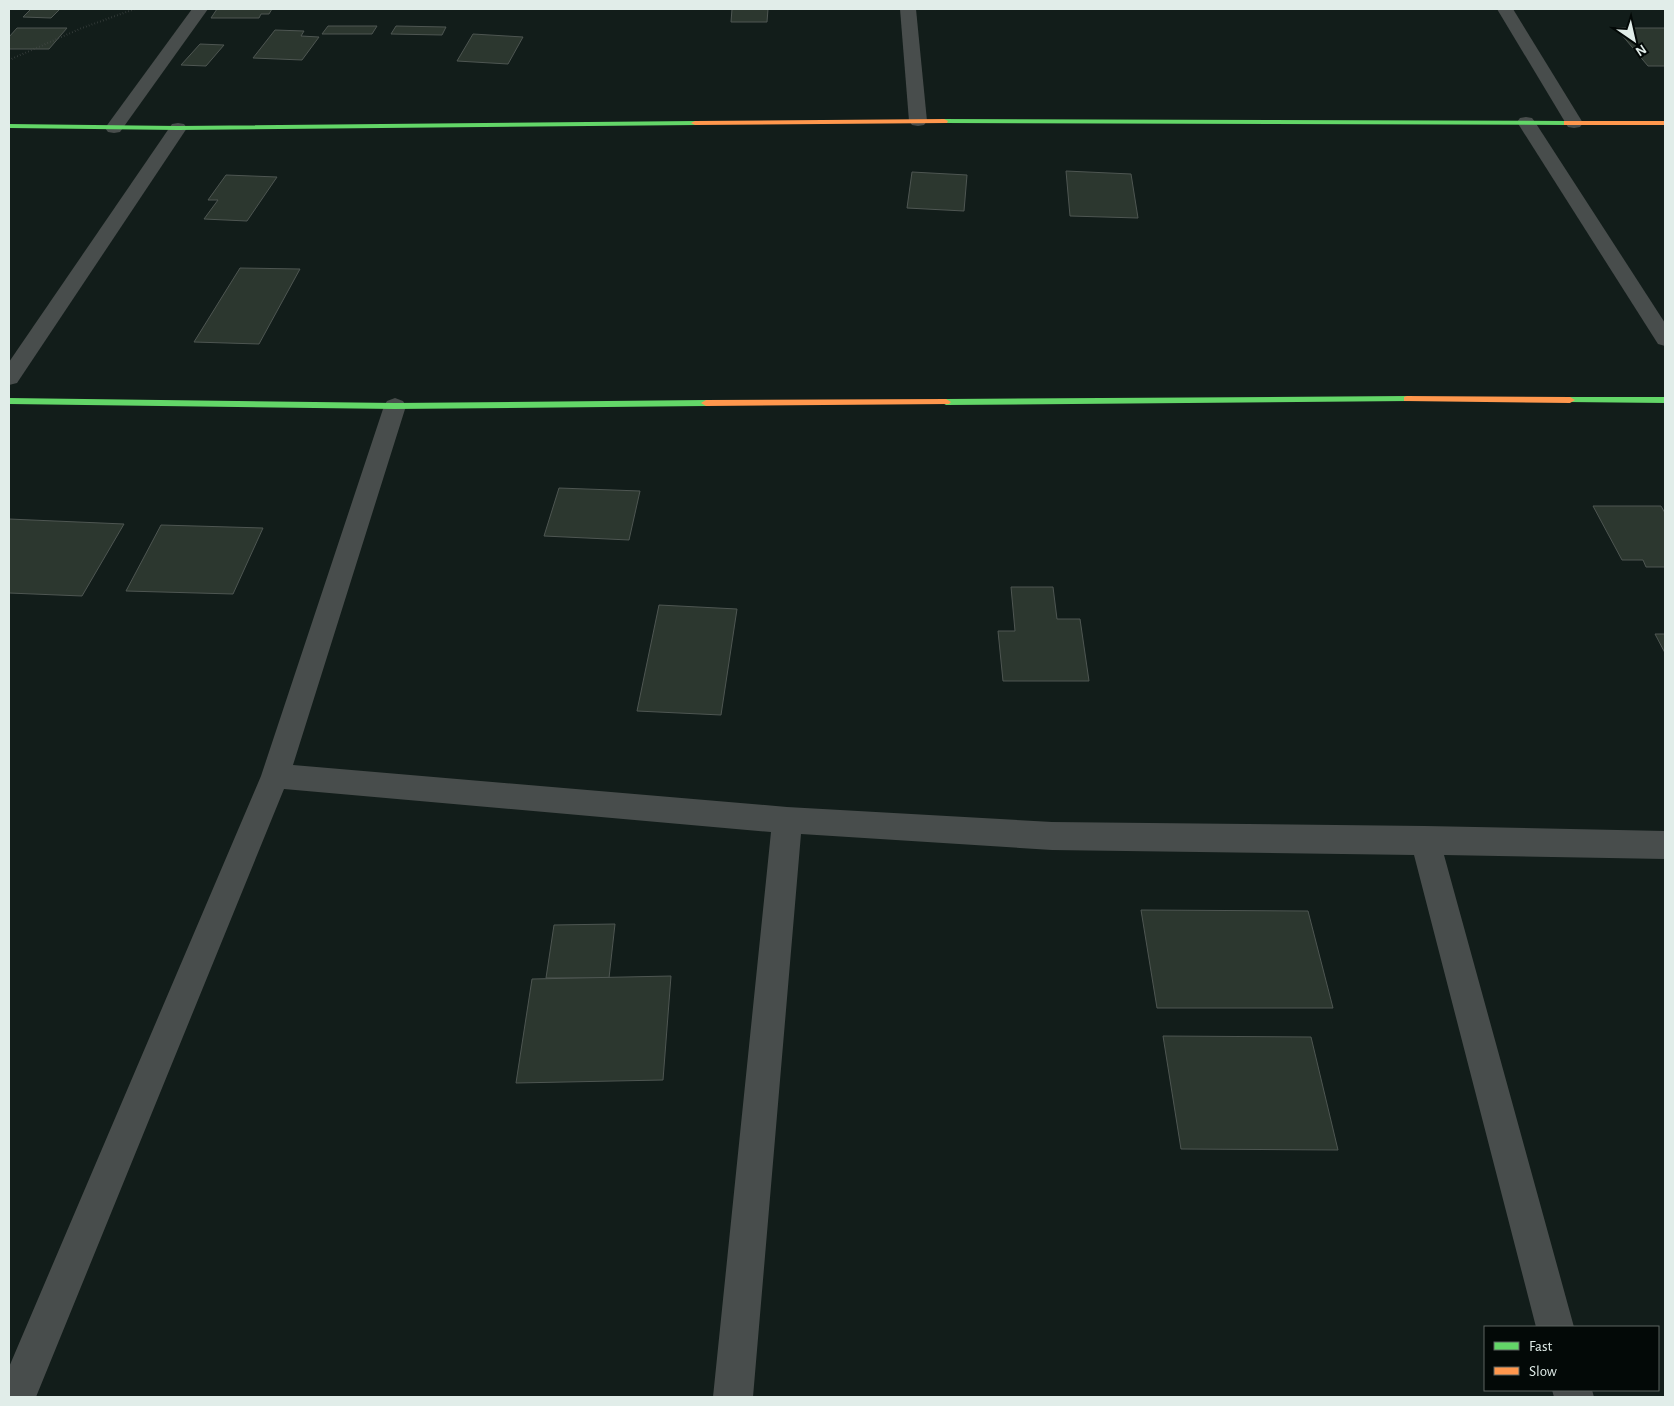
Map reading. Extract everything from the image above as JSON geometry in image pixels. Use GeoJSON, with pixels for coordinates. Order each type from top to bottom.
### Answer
{"type":"FeatureCollection","features":[{"type":"Feature","properties":{"kind":"street"},"geometry":{"type":"LineString","coordinates":[[114,128],[200,9]]}},
{"type":"Feature","properties":{"kind":"street"},"geometry":{"type":"LineString","coordinates":[[908,9],[918,121]]}},
{"type":"Feature","properties":{"kind":"street"},"geometry":{"type":"LineString","coordinates":[[1505,9],[1574,124]]}},
{"type":"Feature","properties":{"kind":"street"},"geometry":{"type":"LineString","coordinates":[[9,126],[178,128],[918,121],[1665,123]]}},
{"type":"Feature","properties":{"kind":"street"},"geometry":{"type":"LineString","coordinates":[[1526,122],[1665,339]]}},
{"type":"Feature","properties":{"kind":"street"},"geometry":{"type":"LineString","coordinates":[[9,378],[178,128]]}},
{"type":"Feature","properties":{"kind":"street"},"geometry":{"type":"LineString","coordinates":[[9,401],[395,406],[1259,400],[1665,400]]}},
{"type":"Feature","properties":{"kind":"street"},"geometry":{"type":"LineString","coordinates":[[16,1397],[274,776],[395,406]]}},
{"type":"Feature","properties":{"kind":"street"},"geometry":{"type":"LineString","coordinates":[[274,776],[787,820],[1052,836],[1665,845]]}},
{"type":"Feature","properties":{"kind":"street"},"geometry":{"type":"LineString","coordinates":[[732,1397],[787,820]]}},
{"type":"Feature","properties":{"kind":"street"},"geometry":{"type":"LineString","coordinates":[[1425,840],[1555,1326]]}},
{"type":"Feature","properties":{"kind":"path"},"geometry":{"type":"LineString","coordinates":[[9,60],[82,28],[135,9]]}},
{"type":"Feature","properties":{"kind":"building"},"geometry":{"type":"Polygon","coordinates":[[[31,9],[60,9],[51,18],[23,17],[31,9]]]}},
{"type":"Feature","properties":{"kind":"building"},"geometry":{"type":"Polygon","coordinates":[[[217,9],[272,9],[269,14],[261,14],[259,18],[211,18],[217,9]]]}},
{"type":"Feature","properties":{"kind":"building"},"geometry":{"type":"Polygon","coordinates":[[[732,9],[768,9],[767,22],[731,22],[732,9]]]}},
{"type":"Feature","properties":{"kind":"building"},"geometry":{"type":"Polygon","coordinates":[[[328,26],[377,26],[372,34],[322,34],[328,26]]]}},
{"type":"Feature","properties":{"kind":"building"},"geometry":{"type":"Polygon","coordinates":[[[396,26],[446,27],[442,35],[391,34],[396,26]]]}},
{"type":"Feature","properties":{"kind":"building"},"geometry":{"type":"Polygon","coordinates":[[[17,28],[67,28],[49,49],[9,49],[9,37],[17,28]]]}},
{"type":"Feature","properties":{"kind":"building"},"geometry":{"type":"Polygon","coordinates":[[[1616,28],[1665,28],[1665,66],[1648,66],[1616,28]]]}},
{"type":"Feature","properties":{"kind":"building"},"geometry":{"type":"Polygon","coordinates":[[[275,30],[304,31],[301,36],[319,37],[302,60],[253,58],[275,30]]]}},
{"type":"Feature","properties":{"kind":"building"},"geometry":{"type":"Polygon","coordinates":[[[473,34],[523,37],[508,64],[457,61],[473,34]]]}},
{"type":"Feature","properties":{"kind":"building"},"geometry":{"type":"Polygon","coordinates":[[[200,44],[224,45],[206,66],[181,65],[200,44]]]}},
{"type":"Feature","properties":{"kind":"building"},"geometry":{"type":"Polygon","coordinates":[[[1066,171],[1131,174],[1138,218],[1070,216],[1066,171]]]}},
{"type":"Feature","properties":{"kind":"building"},"geometry":{"type":"Polygon","coordinates":[[[912,172],[967,175],[964,211],[907,208],[912,172]]]}},
{"type":"Feature","properties":{"kind":"building"},"geometry":{"type":"Polygon","coordinates":[[[226,175],[277,177],[247,221],[204,219],[218,200],[208,200],[226,175]]]}},
{"type":"Feature","properties":{"kind":"building"},"geometry":{"type":"Polygon","coordinates":[[[240,268],[300,269],[259,344],[194,342],[240,268]]]}},
{"type":"Feature","properties":{"kind":"building"},"geometry":{"type":"Polygon","coordinates":[[[559,488],[640,491],[629,540],[544,536],[559,488]]]}},
{"type":"Feature","properties":{"kind":"building"},"geometry":{"type":"Polygon","coordinates":[[[1593,506],[1661,506],[1665,513],[1665,567],[1646,567],[1643,560],[1622,560],[1593,506]]]}},
{"type":"Feature","properties":{"kind":"building"},"geometry":{"type":"Polygon","coordinates":[[[9,519],[124,524],[82,596],[9,593],[9,519]]]}},
{"type":"Feature","properties":{"kind":"building"},"geometry":{"type":"Polygon","coordinates":[[[161,525],[263,528],[233,594],[126,591],[161,525]]]}},
{"type":"Feature","properties":{"kind":"building"},"geometry":{"type":"Polygon","coordinates":[[[1011,587],[1053,587],[1057,619],[1080,619],[1089,681],[1003,681],[998,631],[1015,631],[1011,587]]]}},
{"type":"Feature","properties":{"kind":"building"},"geometry":{"type":"Polygon","coordinates":[[[659,605],[737,609],[721,715],[637,711],[659,605]]]}},
{"type":"Feature","properties":{"kind":"building"},"geometry":{"type":"Polygon","coordinates":[[[1655,634],[1665,634],[1665,653],[1655,634]]]}},
{"type":"Feature","properties":{"kind":"building"},"geometry":{"type":"Polygon","coordinates":[[[1141,910],[1308,911],[1333,1008],[1157,1008],[1141,910]]]}},
{"type":"Feature","properties":{"kind":"building"},"geometry":{"type":"Polygon","coordinates":[[[615,924],[609,978],[546,978],[554,925],[615,924]]]}},
{"type":"Feature","properties":{"kind":"building"},"geometry":{"type":"Polygon","coordinates":[[[671,976],[663,1080],[516,1083],[532,979],[671,976]]]}},
{"type":"Feature","properties":{"kind":"building"},"geometry":{"type":"Polygon","coordinates":[[[1163,1036],[1311,1037],[1338,1150],[1181,1149],[1163,1036]]]}},
{"type":"Feature","properties":{"kind":"traffic: fast"},"geometry":{"type":"LineString","coordinates":[[944,121],[1567,123]]}},
{"type":"Feature","properties":{"kind":"traffic: fast"},"geometry":{"type":"LineString","coordinates":[[9,126],[178,128],[695,123]]}},
{"type":"Feature","properties":{"kind":"traffic: fast"},"geometry":{"type":"LineString","coordinates":[[946,402],[1407,399]]}},
{"type":"Feature","properties":{"kind":"traffic: fast"},"geometry":{"type":"LineString","coordinates":[[1570,400],[1665,400]]}},
{"type":"Feature","properties":{"kind":"traffic: fast"},"geometry":{"type":"LineString","coordinates":[[9,401],[395,406],[706,403]]}},
{"type":"Feature","properties":{"kind":"traffic: slow"},"geometry":{"type":"LineString","coordinates":[[695,123],[944,121]]}},
{"type":"Feature","properties":{"kind":"traffic: slow"},"geometry":{"type":"LineString","coordinates":[[1567,123],[1665,123]]}},
{"type":"Feature","properties":{"kind":"traffic: slow"},"geometry":{"type":"LineString","coordinates":[[1407,399],[1570,400]]}},
{"type":"Feature","properties":{"kind":"traffic: slow"},"geometry":{"type":"LineString","coordinates":[[706,403],[946,402]]}}]}
